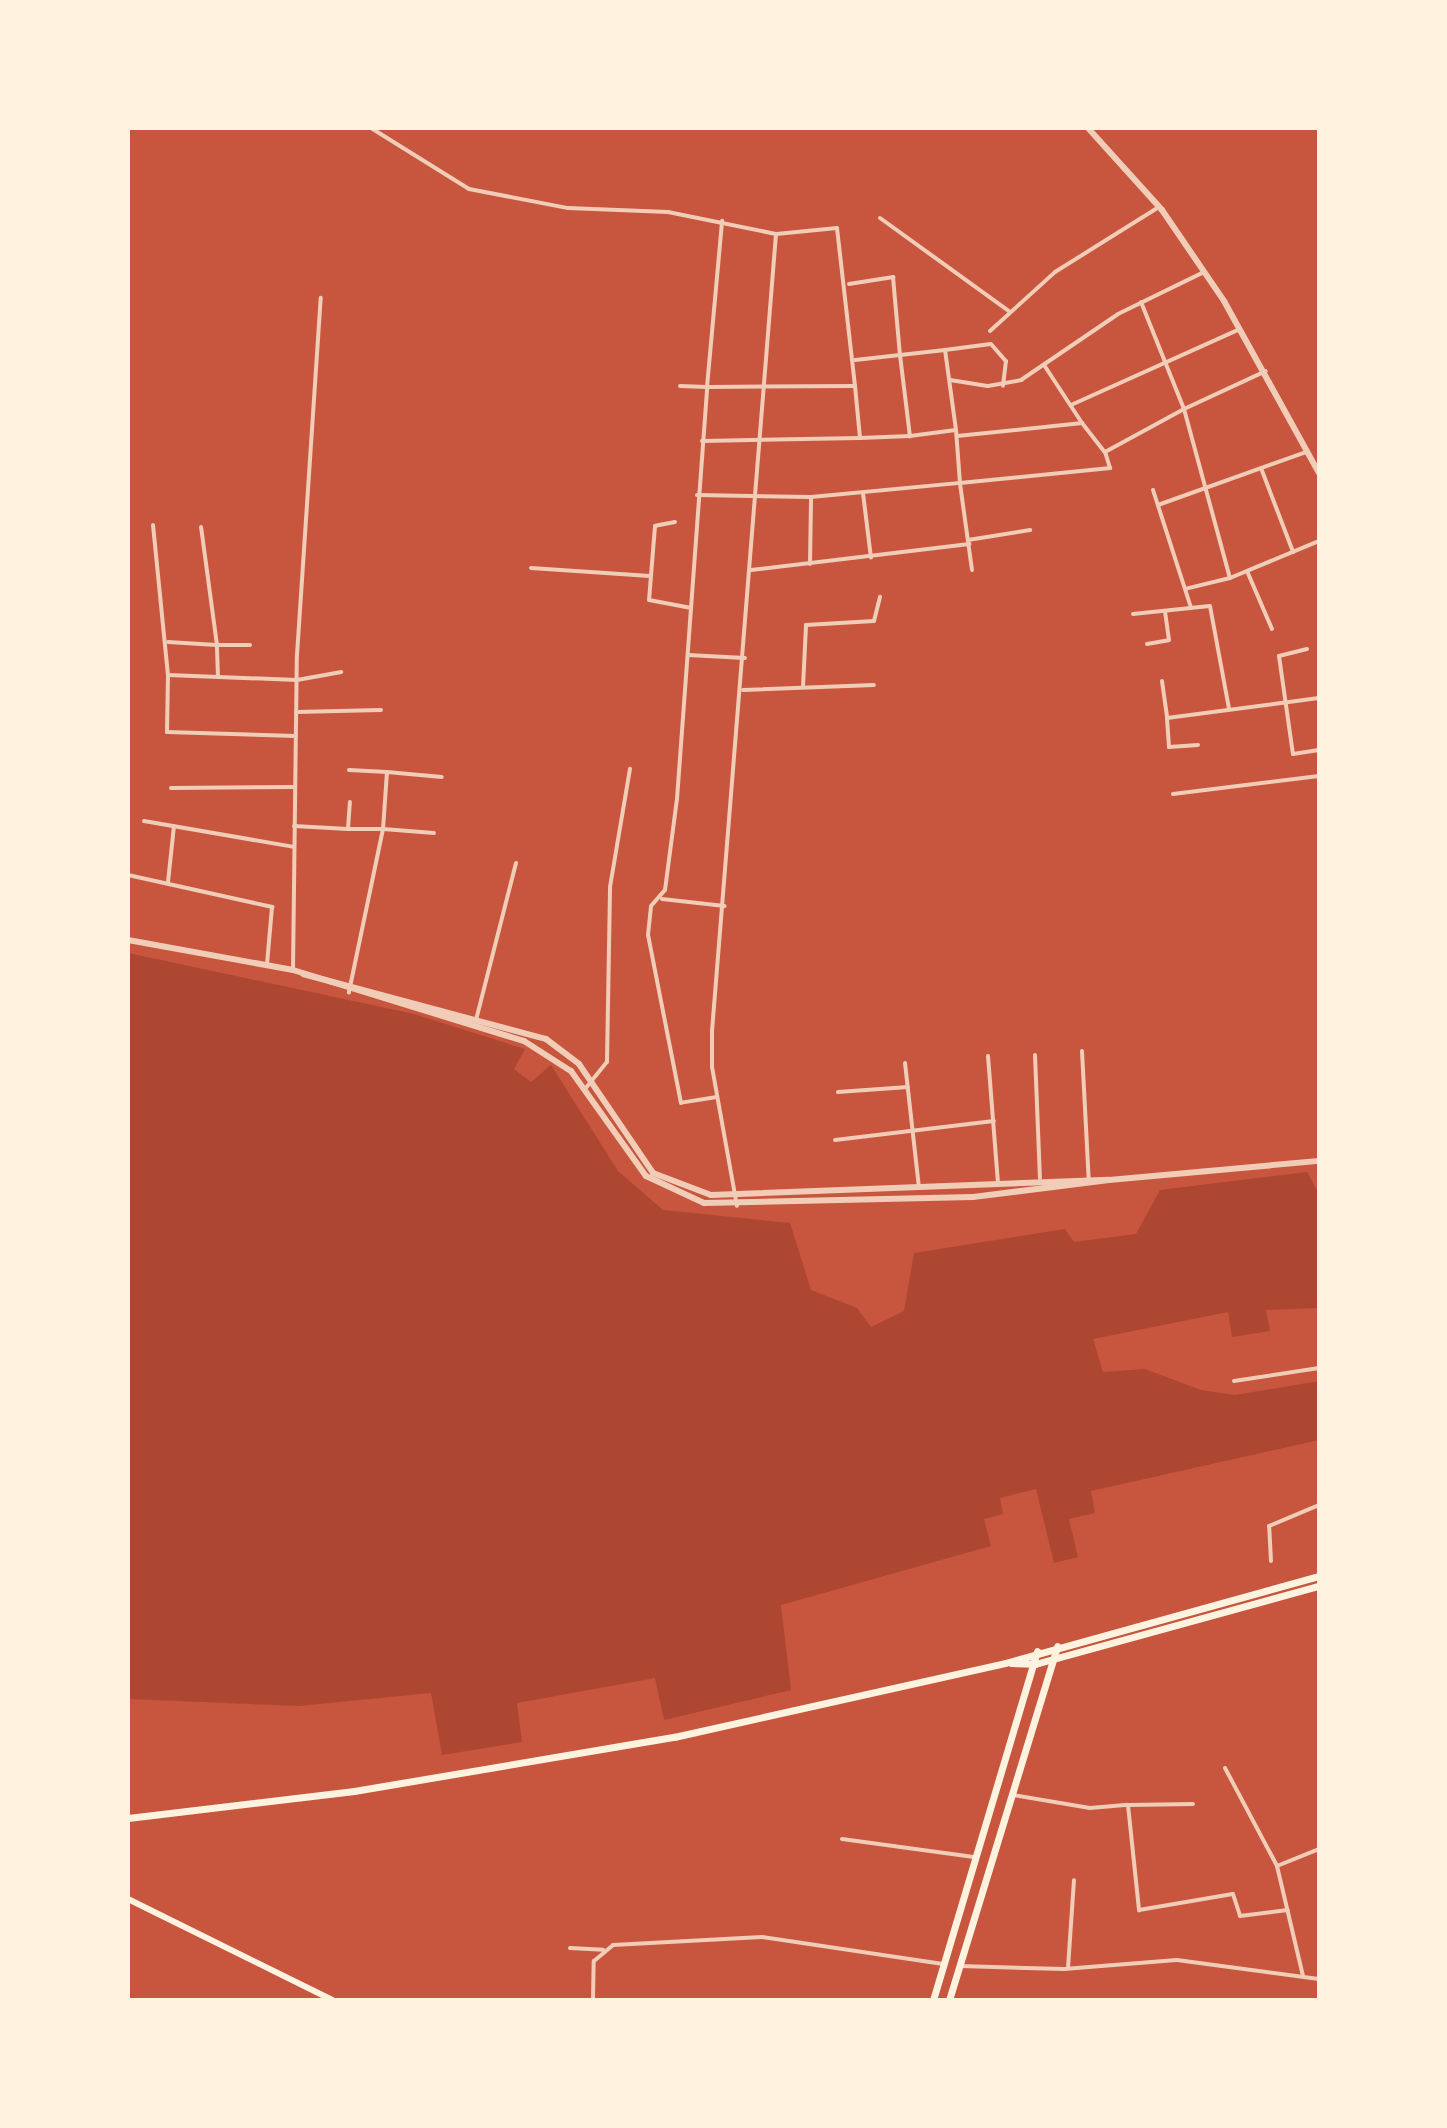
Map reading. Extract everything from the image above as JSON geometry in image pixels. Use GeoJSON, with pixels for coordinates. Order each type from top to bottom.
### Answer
{"type":"FeatureCollection","features":[{"type":"Feature","properties":{"kind":"main road"},"geometry":{"type":"LineString","coordinates":[[128,1818],[354,1791],[621,1746],[1005,1663],[1037,1651],[1319,1576]]}},
{"type":"Feature","properties":{"kind":"main road"},"geometry":{"type":"LineString","coordinates":[[1005,1663],[1035,1664],[1319,1586]]}},
{"type":"Feature","properties":{"kind":"main road"},"geometry":{"type":"LineString","coordinates":[[949,2000],[1057,1646]]}},
{"type":"Feature","properties":{"kind":"main road"},"geometry":{"type":"LineString","coordinates":[[933,2000],[1037,1651]]}},
{"type":"Feature","properties":{"kind":"main road"},"geometry":{"type":"LineString","coordinates":[[128,1899],[332,2000]]}},
{"type":"Feature","properties":{"kind":"street"},"geometry":{"type":"LineString","coordinates":[[371,128],[469,189],[568,208],[722,221],[776,234],[837,228],[849,284],[860,438]]}},
{"type":"Feature","properties":{"kind":"street"},"geometry":{"type":"LineString","coordinates":[[1088,128],[1159,207],[1204,272],[1266,371],[1319,473]]}},
{"type":"Feature","properties":{"kind":"street"},"geometry":{"type":"LineString","coordinates":[[990,331],[1009,311],[1159,207]]}},
{"type":"Feature","properties":{"kind":"street"},"geometry":{"type":"LineString","coordinates":[[880,218],[1009,311]]}},
{"type":"Feature","properties":{"kind":"street"},"geometry":{"type":"LineString","coordinates":[[662,899],[688,655],[697,495],[722,221]]}},
{"type":"Feature","properties":{"kind":"street"},"geometry":{"type":"LineString","coordinates":[[737,1206],[717,1097],[712,1031],[743,690],[776,234]]}},
{"type":"Feature","properties":{"kind":"street"},"geometry":{"type":"LineString","coordinates":[[949,380],[1003,386],[1044,365],[1140,302],[1204,272]]}},
{"type":"Feature","properties":{"kind":"street"},"geometry":{"type":"LineString","coordinates":[[849,284],[893,277],[910,436]]}},
{"type":"Feature","properties":{"kind":"street"},"geometry":{"type":"LineString","coordinates":[[293,970],[299,929],[294,847],[297,680],[321,298]]}},
{"type":"Feature","properties":{"kind":"street"},"geometry":{"type":"LineString","coordinates":[[1140,302],[1184,409],[1209,488],[1230,578]]}},
{"type":"Feature","properties":{"kind":"street"},"geometry":{"type":"LineString","coordinates":[[1071,405],[1240,329]]}},
{"type":"Feature","properties":{"kind":"street"},"geometry":{"type":"LineString","coordinates":[[855,360],[991,344],[1006,361],[1003,386]]}},
{"type":"Feature","properties":{"kind":"street"},"geometry":{"type":"LineString","coordinates":[[945,350],[972,570]]}},
{"type":"Feature","properties":{"kind":"street"},"geometry":{"type":"LineString","coordinates":[[697,495],[811,497],[1102,471],[1113,466],[1044,365]]}},
{"type":"Feature","properties":{"kind":"street"},"geometry":{"type":"LineString","coordinates":[[1105,452],[1184,409],[1266,371]]}},
{"type":"Feature","properties":{"kind":"street"},"geometry":{"type":"LineString","coordinates":[[680,386],[764,389],[855,386]]}},
{"type":"Feature","properties":{"kind":"street"},"geometry":{"type":"LineString","coordinates":[[957,436],[1082,423]]}},
{"type":"Feature","properties":{"kind":"street"},"geometry":{"type":"LineString","coordinates":[[702,441],[910,436],[956,430]]}},
{"type":"Feature","properties":{"kind":"street"},"geometry":{"type":"LineString","coordinates":[[1158,505],[1308,451]]}},
{"type":"Feature","properties":{"kind":"street"},"geometry":{"type":"LineString","coordinates":[[1261,468],[1293,552]]}},
{"type":"Feature","properties":{"kind":"street"},"geometry":{"type":"LineString","coordinates":[[1153,490],[1191,608]]}},
{"type":"Feature","properties":{"kind":"street"},"geometry":{"type":"LineString","coordinates":[[863,493],[871,559]]}},
{"type":"Feature","properties":{"kind":"street"},"geometry":{"type":"LineString","coordinates":[[810,564],[811,497]]}},
{"type":"Feature","properties":{"kind":"street"},"geometry":{"type":"LineString","coordinates":[[675,522],[655,526],[650,604],[691,608]]}},
{"type":"Feature","properties":{"kind":"street"},"geometry":{"type":"LineString","coordinates":[[153,525],[168,642],[167,732],[296,736]]}},
{"type":"Feature","properties":{"kind":"street"},"geometry":{"type":"LineString","coordinates":[[201,527],[217,645],[218,677]]}},
{"type":"Feature","properties":{"kind":"street"},"geometry":{"type":"LineString","coordinates":[[751,570],[871,559],[1030,530]]}},
{"type":"Feature","properties":{"kind":"street"},"geometry":{"type":"LineString","coordinates":[[1185,589],[1230,578],[1319,541]]}},
{"type":"Feature","properties":{"kind":"street"},"geometry":{"type":"LineString","coordinates":[[531,568],[650,576]]}},
{"type":"Feature","properties":{"kind":"street"},"geometry":{"type":"LineString","coordinates":[[1247,571],[1272,629]]}},
{"type":"Feature","properties":{"kind":"street"},"geometry":{"type":"LineString","coordinates":[[803,687],[806,625],[874,621],[880,597]]}},
{"type":"Feature","properties":{"kind":"street"},"geometry":{"type":"LineString","coordinates":[[1133,614],[1210,606],[1229,709]]}},
{"type":"Feature","properties":{"kind":"street"},"geometry":{"type":"LineString","coordinates":[[1147,644],[1169,640],[1165,611]]}},
{"type":"Feature","properties":{"kind":"street"},"geometry":{"type":"LineString","coordinates":[[168,642],[250,645]]}},
{"type":"Feature","properties":{"kind":"street"},"geometry":{"type":"LineString","coordinates":[[1307,649],[1279,656],[1293,754],[1319,750]]}},
{"type":"Feature","properties":{"kind":"street"},"geometry":{"type":"LineString","coordinates":[[688,655],[745,658]]}},
{"type":"Feature","properties":{"kind":"street"},"geometry":{"type":"LineString","coordinates":[[168,675],[297,680],[341,672]]}},
{"type":"Feature","properties":{"kind":"street"},"geometry":{"type":"LineString","coordinates":[[1162,681],[1169,747],[1198,745]]}},
{"type":"Feature","properties":{"kind":"street"},"geometry":{"type":"LineString","coordinates":[[743,690],[874,685]]}},
{"type":"Feature","properties":{"kind":"street"},"geometry":{"type":"LineString","coordinates":[[1167,718],[1319,698]]}},
{"type":"Feature","properties":{"kind":"street"},"geometry":{"type":"LineString","coordinates":[[296,712],[381,710]]}},
{"type":"Feature","properties":{"kind":"street"},"geometry":{"type":"LineString","coordinates":[[585,1089],[607,1062],[610,887],[630,769]]}},
{"type":"Feature","properties":{"kind":"street"},"geometry":{"type":"LineString","coordinates":[[349,770],[442,777]]}},
{"type":"Feature","properties":{"kind":"street"},"geometry":{"type":"LineString","coordinates":[[349,992],[383,829],[387,772]]}},
{"type":"Feature","properties":{"kind":"street"},"geometry":{"type":"LineString","coordinates":[[1173,794],[1319,776]]}},
{"type":"Feature","properties":{"kind":"street"},"geometry":{"type":"LineString","coordinates":[[171,788],[295,787]]}},
{"type":"Feature","properties":{"kind":"street"},"geometry":{"type":"LineString","coordinates":[[348,829],[350,802]]}},
{"type":"Feature","properties":{"kind":"street"},"geometry":{"type":"LineString","coordinates":[[144,821],[294,847]]}},
{"type":"Feature","properties":{"kind":"street"},"geometry":{"type":"LineString","coordinates":[[168,882],[174,826]]}},
{"type":"Feature","properties":{"kind":"street"},"geometry":{"type":"LineString","coordinates":[[294,826],[434,833]]}},
{"type":"Feature","properties":{"kind":"street"},"geometry":{"type":"LineString","coordinates":[[474,1026],[516,863]]}},
{"type":"Feature","properties":{"kind":"street"},"geometry":{"type":"LineString","coordinates":[[128,875],[272,907],[267,964]]}},
{"type":"Feature","properties":{"kind":"street"},"geometry":{"type":"LineString","coordinates":[[717,1097],[681,1103],[648,935],[651,906],[662,899],[725,906]]}},
{"type":"Feature","properties":{"kind":"street"},"geometry":{"type":"LineString","coordinates":[[128,940],[293,970],[349,992],[474,1026],[546,1053],[585,1089],[653,1183],[689,1199],[737,1206],[1089,1185],[1109,1180],[1319,1161]]}},
{"type":"Feature","properties":{"kind":"street"},"geometry":{"type":"LineString","coordinates":[[303,974],[351,983],[477,1016],[546,1039],[593,1080],[653,1173],[734,1197],[919,1189],[1040,1178],[1109,1180]]}},
{"type":"Feature","properties":{"kind":"street"},"geometry":{"type":"LineString","coordinates":[[1082,1051],[1089,1185]]}},
{"type":"Feature","properties":{"kind":"street"},"geometry":{"type":"LineString","coordinates":[[1035,1055],[1040,1178]]}},
{"type":"Feature","properties":{"kind":"street"},"geometry":{"type":"LineString","coordinates":[[988,1056],[998,1183]]}},
{"type":"Feature","properties":{"kind":"street"},"geometry":{"type":"LineString","coordinates":[[905,1063],[919,1189]]}},
{"type":"Feature","properties":{"kind":"street"},"geometry":{"type":"LineString","coordinates":[[838,1092],[908,1087]]}},
{"type":"Feature","properties":{"kind":"street"},"geometry":{"type":"LineString","coordinates":[[835,1140],[994,1121]]}},
{"type":"Feature","properties":{"kind":"street"},"geometry":{"type":"LineString","coordinates":[[1234,1381],[1319,1368]]}},
{"type":"Feature","properties":{"kind":"street"},"geometry":{"type":"LineString","coordinates":[[1271,1561],[1269,1526],[1319,1505]]}},
{"type":"Feature","properties":{"kind":"street"},"geometry":{"type":"LineString","coordinates":[[1225,1768],[1277,1866],[1303,1976]]}},
{"type":"Feature","properties":{"kind":"street"},"geometry":{"type":"LineString","coordinates":[[1013,1795],[1090,1808],[1193,1804]]}},
{"type":"Feature","properties":{"kind":"street"},"geometry":{"type":"LineString","coordinates":[[1128,1805],[1139,1910],[1233,1894],[1240,1916],[1288,1910]]}},
{"type":"Feature","properties":{"kind":"street"},"geometry":{"type":"LineString","coordinates":[[842,1839],[977,1858]]}},
{"type":"Feature","properties":{"kind":"street"},"geometry":{"type":"LineString","coordinates":[[1277,1866],[1319,1849]]}},
{"type":"Feature","properties":{"kind":"street"},"geometry":{"type":"LineString","coordinates":[[1068,1968],[1074,1880]]}},
{"type":"Feature","properties":{"kind":"street"},"geometry":{"type":"LineString","coordinates":[[570,1948],[603,1950],[762,1937],[943,1964]]}},
{"type":"Feature","properties":{"kind":"street"},"geometry":{"type":"LineString","coordinates":[[593,2000],[592,1972],[603,1950]]}},
{"type":"Feature","properties":{"kind":"street"},"geometry":{"type":"LineString","coordinates":[[960,1966],[1068,1968],[1177,1960],[1319,1979]]}},
{"type":"Feature","properties":{"kind":"shaded area"},"geometry":{"type":"Polygon","coordinates":[[[128,953],[414,1014],[525,1049],[514,1069],[531,1082],[551,1065],[618,1171],[663,1210],[790,1223],[811,1290],[857,1308],[871,1327],[904,1311],[914,1253],[1065,1229],[1074,1242],[1136,1234],[1160,1190],[1307,1172],[1319,1194],[1319,1308],[1266,1310],[1270,1331],[1232,1337],[1228,1312],[1093,1339],[1103,1372],[1145,1369],[1201,1390],[1235,1395],[1319,1381],[1319,1440],[1091,1491],[1095,1513],[1069,1519],[1078,1557],[1054,1563],[1036,1489],[1000,1498],[1003,1514],[984,1519],[991,1546],[781,1605],[791,1690],[664,1720],[655,1678],[517,1703],[522,1742],[442,1755],[431,1693],[299,1706],[128,1699],[128,953]]]}}]}
